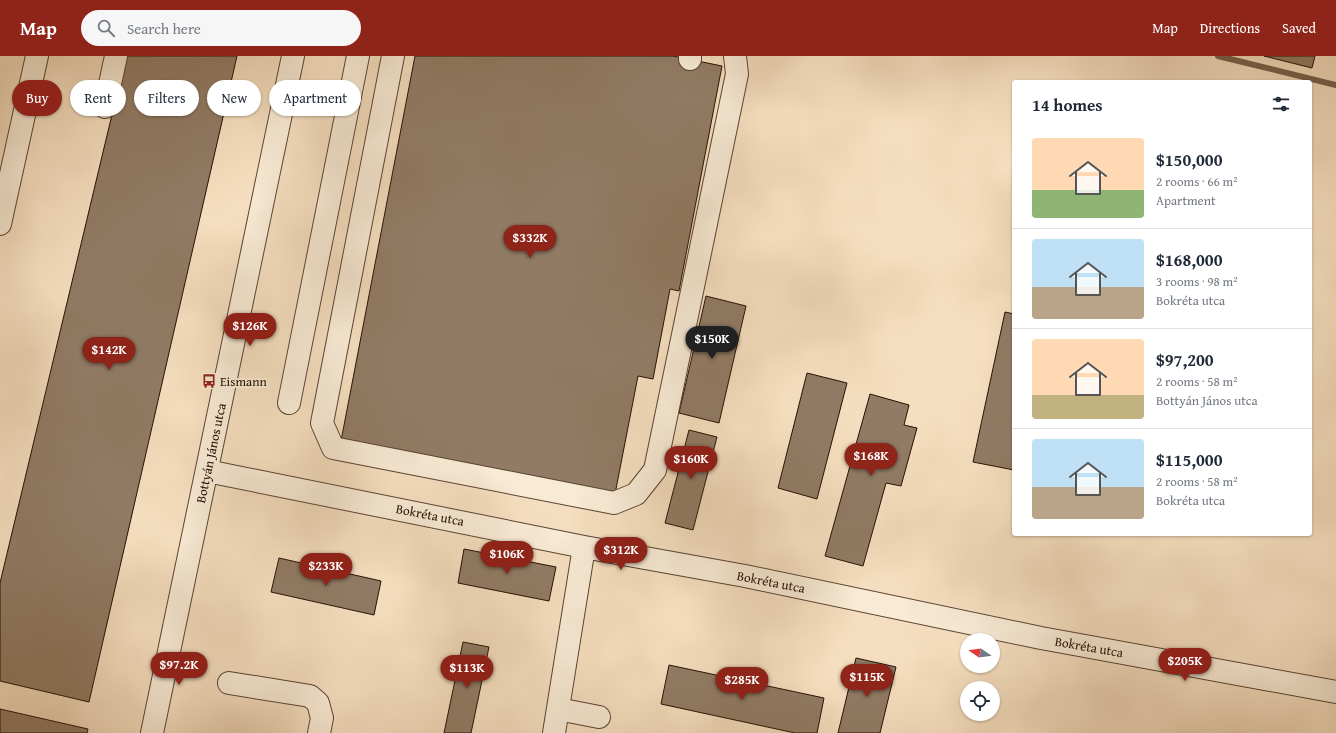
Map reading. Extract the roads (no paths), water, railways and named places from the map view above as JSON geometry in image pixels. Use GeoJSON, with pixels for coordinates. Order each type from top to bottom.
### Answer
{"type":"FeatureCollection","features":[{"type":"Feature","properties":{"kind":"street"},"geometry":{"type":"LineString","coordinates":[[0,224],[7,154],[37,56]]}},
{"type":"Feature","properties":{"kind":"street"},"geometry":{"type":"LineString","coordinates":[[111,80],[116,56]]}},
{"type":"Feature","properties":{"kind":"street","name":"Bottyán János utca"},"geometry":{"type":"LineString","coordinates":[[152,733],[293,56]]}},
{"type":"Feature","properties":{"kind":"street"},"geometry":{"type":"LineString","coordinates":[[289,403],[358,56]]}},
{"type":"Feature","properties":{"kind":"street"},"geometry":{"type":"LineString","coordinates":[[393,56],[322,423],[332,448],[614,503],[636,494],[655,470],[736,65]]}},
{"type":"Feature","properties":{"kind":"street","name":"Bokréta utca"},"geometry":{"type":"LineString","coordinates":[[207,471],[584,547],[744,576],[1041,638],[1336,692]]}},
{"type":"Feature","properties":{"kind":"street"},"geometry":{"type":"LineString","coordinates":[[554,733],[584,547]]}},
{"type":"Feature","properties":{"kind":"street"},"geometry":{"type":"LineString","coordinates":[[229,683],[310,696],[318,703],[322,718],[318,733]]}},
{"type":"Feature","properties":{"kind":"street"},"geometry":{"type":"LineString","coordinates":[[558,709],[599,717]]}},
{"type":"Feature","properties":{"kind":"waterway"},"geometry":{"type":"LineString","coordinates":[[1218,56],[1336,85]]}},
{"type":"Feature","properties":{"kind":"place","name":"Eismann"},"geometry":{"type":"Point","coordinates":[209,381]}}]}
